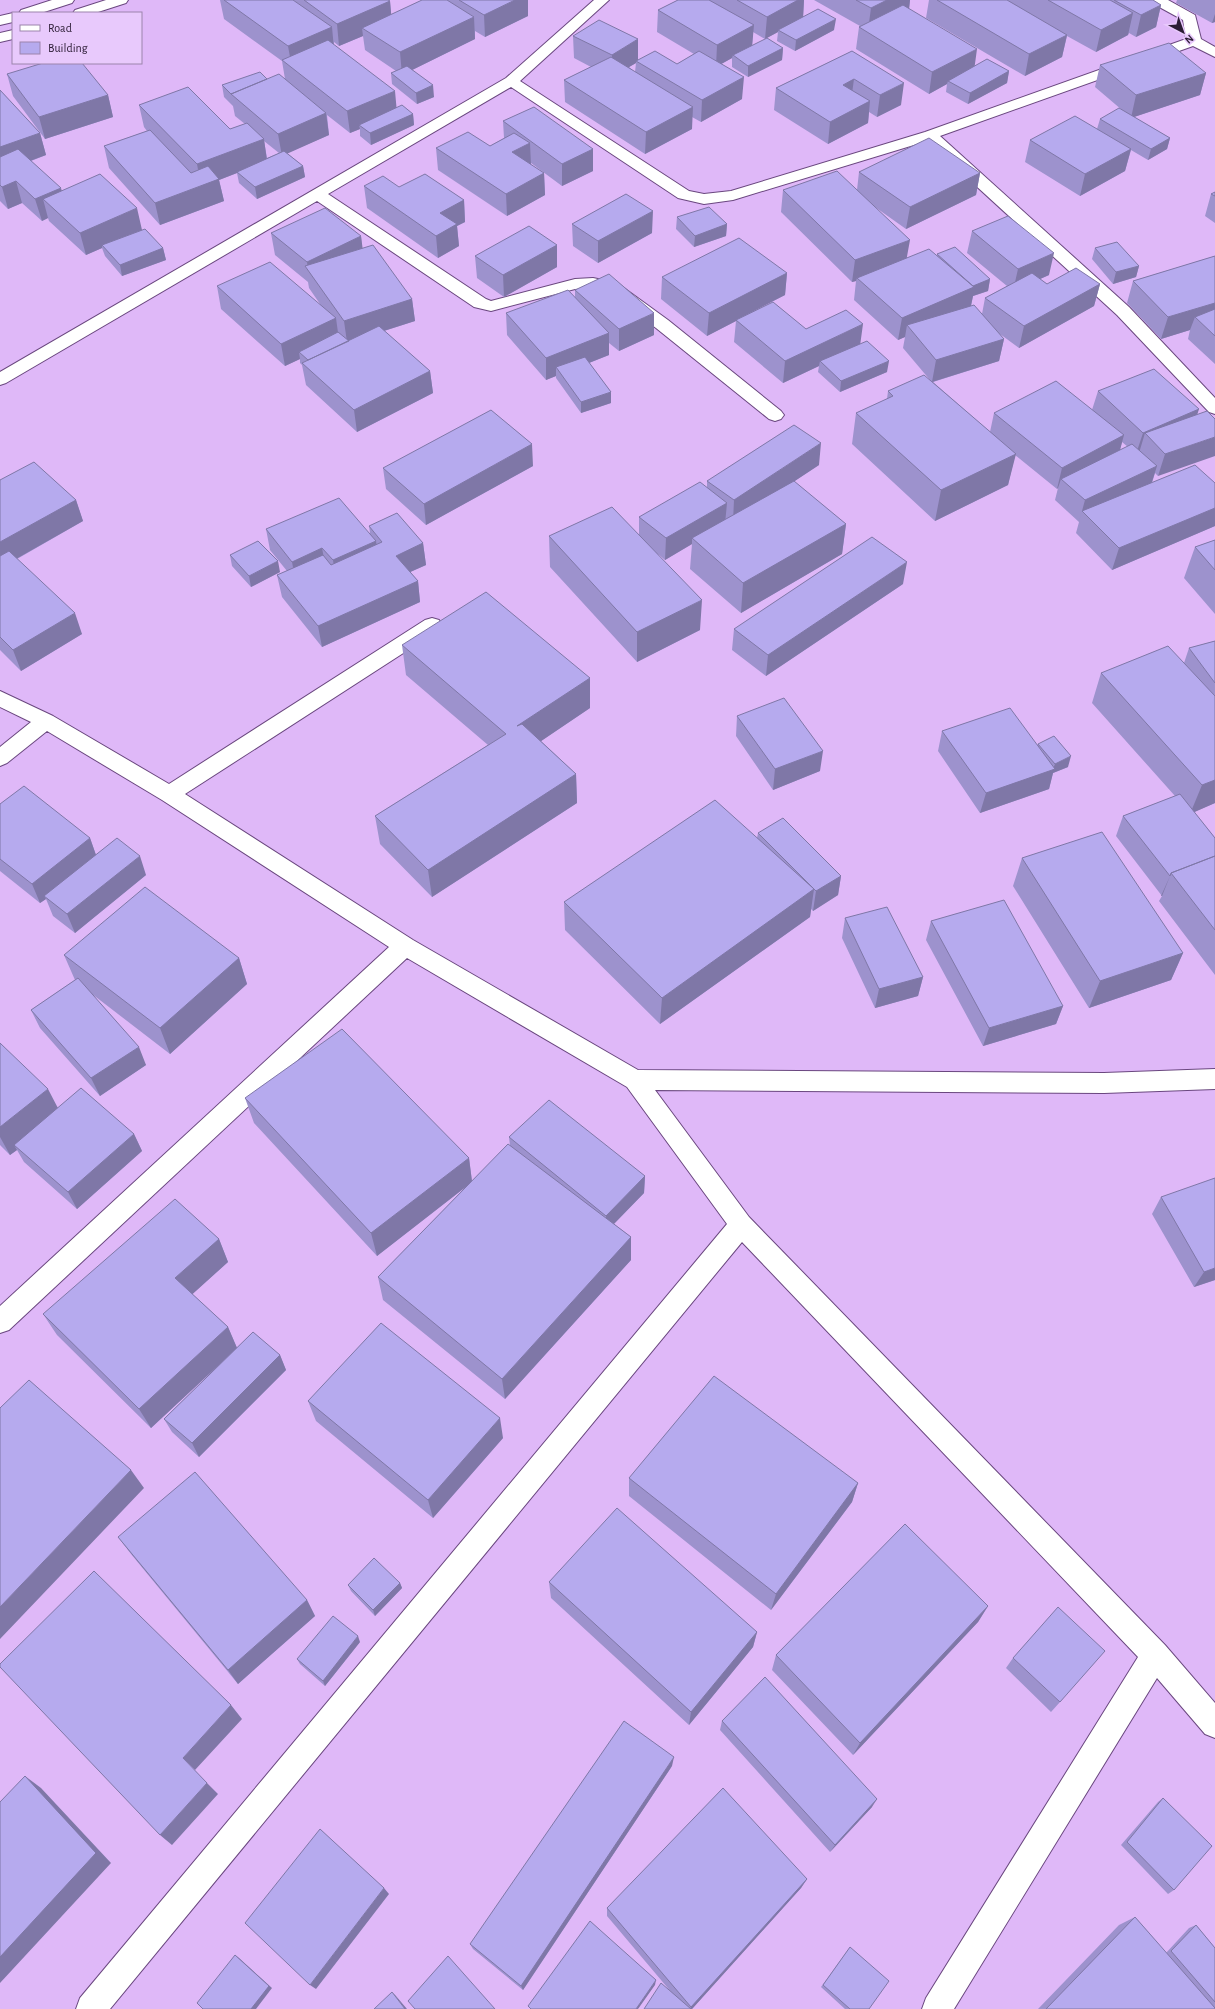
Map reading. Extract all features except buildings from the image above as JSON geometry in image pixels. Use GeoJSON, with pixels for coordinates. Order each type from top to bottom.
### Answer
{"type":"FeatureCollection","features":[{"type":"Feature","properties":{"kind":"street"},"geometry":{"type":"LineString","coordinates":[[29,12],[67,0]]}},
{"type":"Feature","properties":{"kind":"street"},"geometry":{"type":"LineString","coordinates":[[83,12],[121,0]]}},
{"type":"Feature","properties":{"kind":"street"},"geometry":{"type":"LineString","coordinates":[[0,379],[511,81],[602,0]]}},
{"type":"Feature","properties":{"kind":"street"},"geometry":{"type":"LineString","coordinates":[[1157,0],[1190,18],[1194,41]]}},
{"type":"Feature","properties":{"kind":"street"},"geometry":{"type":"LineString","coordinates":[[0,21],[12,17]]}},
{"type":"Feature","properties":{"kind":"street"},"geometry":{"type":"LineString","coordinates":[[0,38],[12,34]]}},
{"type":"Feature","properties":{"kind":"street"},"geometry":{"type":"LineString","coordinates":[[511,81],[684,195],[704,199],[733,195],[930,135],[1194,41],[1215,53]]}},
{"type":"Feature","properties":{"kind":"street"},"geometry":{"type":"LineString","coordinates":[[930,135],[1123,311],[1215,408]]}},
{"type":"Feature","properties":{"kind":"street"},"geometry":{"type":"LineString","coordinates":[[318,194],[480,303],[491,306],[576,284],[593,283],[610,287],[662,324],[775,415]]}},
{"type":"Feature","properties":{"kind":"street"},"geometry":{"type":"LineString","coordinates":[[169,794],[432,625]]}},
{"type":"Feature","properties":{"kind":"street"},"geometry":{"type":"LineString","coordinates":[[0,698],[46,721],[169,794],[405,946],[635,1080],[741,1225],[1155,1655],[1215,1724]]}},
{"type":"Feature","properties":{"kind":"street"},"geometry":{"type":"LineString","coordinates":[[0,758],[46,721]]}},
{"type":"Feature","properties":{"kind":"street"},"geometry":{"type":"LineString","coordinates":[[0,1322],[405,946]]}},
{"type":"Feature","properties":{"kind":"street"},"geometry":{"type":"LineString","coordinates":[[635,1080],[1104,1083],[1215,1079]]}},
{"type":"Feature","properties":{"kind":"street"},"geometry":{"type":"LineString","coordinates":[[91,2009],[741,1225]]}},
{"type":"Feature","properties":{"kind":"street"},"geometry":{"type":"LineString","coordinates":[[937,2009],[1155,1655]]}}]}
